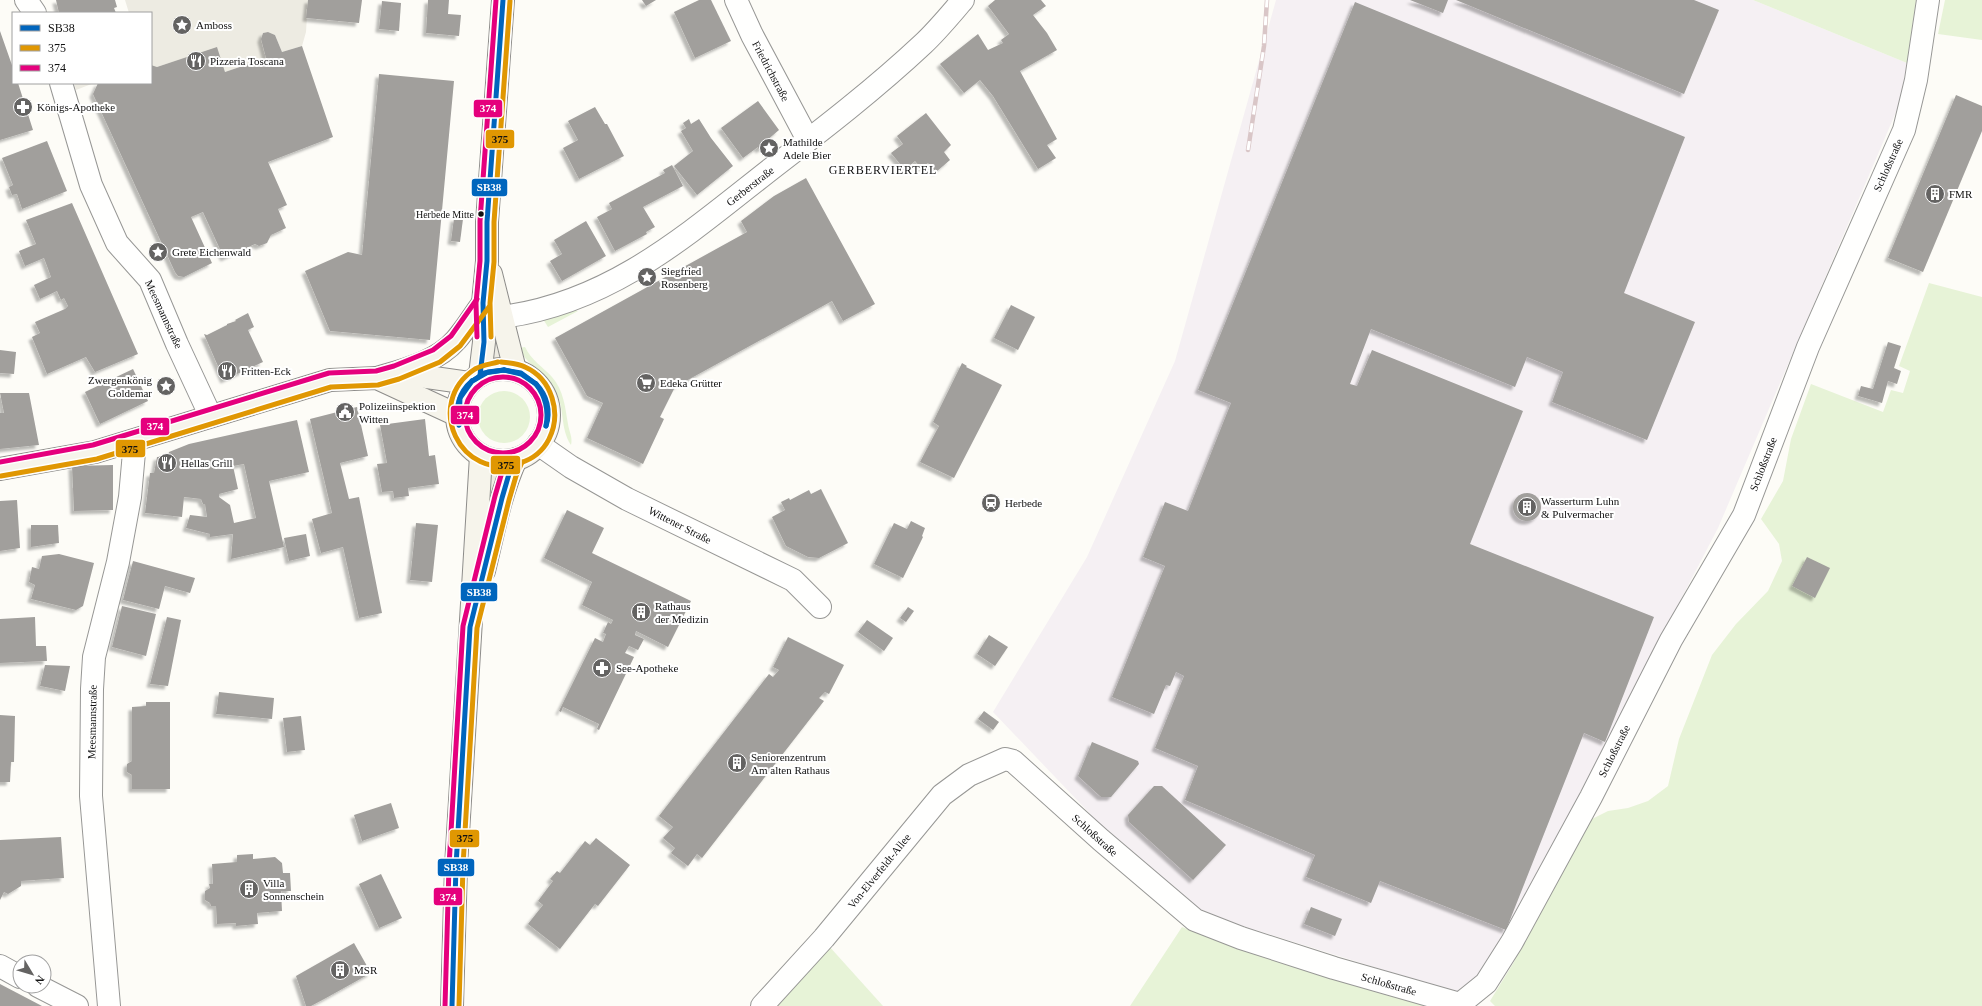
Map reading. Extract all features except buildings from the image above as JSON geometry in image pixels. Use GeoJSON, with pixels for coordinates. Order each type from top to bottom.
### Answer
{"type":"FeatureCollection","features":[{"type":"Feature","properties":{"kind":"main road"},"geometry":{"type":"LineString","coordinates":[[0,469],[95,452],[134,441],[210,415],[330,380],[387,375],[474,379],[500,369],[515,370],[529,377],[540,387],[546,401],[548,416],[545,431],[538,444],[528,453],[516,459],[498,460],[481,456],[470,448],[462,437],[458,425],[457,415],[460,396],[474,379],[483,364],[483,303],[487,261],[488,222],[503,0]]}},
{"type":"Feature","properties":{"kind":"main road"},"geometry":{"type":"LineString","coordinates":[[487,261],[515,370]]}},
{"type":"Feature","properties":{"kind":"main road"},"geometry":{"type":"LineString","coordinates":[[387,375],[437,356],[456,341],[483,303]]}},
{"type":"Feature","properties":{"kind":"main road"},"geometry":{"type":"LineString","coordinates":[[387,375],[457,415]]}},
{"type":"Feature","properties":{"kind":"main road"},"geometry":{"type":"LineString","coordinates":[[452,1006],[455,911],[470,627],[481,456]]}},
{"type":"Feature","properties":{"kind":"main road"},"geometry":{"type":"LineString","coordinates":[[470,627],[502,498],[516,459]]}},
{"type":"Feature","properties":{"kind":"street"},"geometry":{"type":"LineString","coordinates":[[26,0],[34,12]]}},
{"type":"Feature","properties":{"kind":"street","name":"Friedrichstraße"},"geometry":{"type":"LineString","coordinates":[[736,0],[752,35],[808,140]]}},
{"type":"Feature","properties":{"kind":"street","name":"Gerberstraße"},"geometry":{"type":"LineString","coordinates":[[502,317],[527,314],[591,293],[648,263],[861,98],[923,44],[963,0]]}},
{"type":"Feature","properties":{"kind":"street","name":"Schloßstraße"},"geometry":{"type":"LineString","coordinates":[[1013,761],[1154,887],[1195,920],[1241,938],[1334,968],[1460,1004],[1486,983],[1512,942],[1591,797],[1671,640],[1744,515],[1808,347],[1904,130],[1916,80],[1928,0]]}},
{"type":"Feature","properties":{"kind":"street","name":"Meesmannstraße"},"geometry":{"type":"LineString","coordinates":[[61,84],[91,185],[117,244],[150,280],[177,344],[210,415]]}},
{"type":"Feature","properties":{"kind":"street","name":"Meesmannstraße"},"geometry":{"type":"LineString","coordinates":[[109,1006],[91,796],[92,688],[94,657],[118,562],[130,498],[134,441]]}},
{"type":"Feature","properties":{"kind":"street","name":"Wittener Straße"},"geometry":{"type":"LineString","coordinates":[[538,444],[571,467],[627,499],[793,580],[820,607]]}},
{"type":"Feature","properties":{"kind":"street","name":"Von-Elverfeldt-Allee"},"geometry":{"type":"LineString","coordinates":[[762,1006],[824,938],[942,795],[969,775],[1005,759],[1013,761]]}},
{"type":"Feature","properties":{"kind":"street"},"geometry":{"type":"LineString","coordinates":[[0,966],[12,973]]}},
{"type":"Feature","properties":{"kind":"street"},"geometry":{"type":"LineString","coordinates":[[52,993],[76,1006]]}},
{"type":"Feature","properties":{"kind":"shaded area"},"geometry":{"type":"Polygon","coordinates":[[[125,0],[308,0],[306,32],[302,46],[282,52],[275,35],[268,32],[263,33],[261,39],[266,58],[225,72],[217,48],[157,67],[152,65],[152,12],[129,12],[125,0]]]}},
{"type":"Feature","properties":{"kind":"shaded area"},"geometry":{"type":"Polygon","coordinates":[[[1276,0],[1753,0],[1907,63],[1899,105],[1718,528],[1481,983],[1457,993],[1217,918],[1161,888],[993,712],[1087,557],[1175,361],[1276,0]]]}},
{"type":"Feature","properties":{"kind":"shaded area"},"geometry":{"type":"Polygon","coordinates":[[[74,84],[91,84],[76,90],[74,84]]]}},
{"type":"Feature","properties":{"kind":"shaded area"},"geometry":{"type":"Polygon","coordinates":[[[491,324],[503,357],[493,358],[491,324]]]}},
{"type":"Feature","properties":{"kind":"shaded area"},"geometry":{"type":"Polygon","coordinates":[[[489,474],[499,475],[488,523],[489,474]]]}},
{"type":"Feature","properties":{"kind":"green space"},"geometry":{"type":"Polygon","coordinates":[[[1753,0],[1916,0],[1907,63],[1753,0]]]}},
{"type":"Feature","properties":{"kind":"green space"},"geometry":{"type":"Polygon","coordinates":[[[1945,0],[1982,0],[1982,40],[1938,34],[1945,0]]]}},
{"type":"Feature","properties":{"kind":"green space"},"geometry":{"type":"Polygon","coordinates":[[[1929,283],[1982,297],[1982,1006],[1495,1006],[1490,1001],[1514,962],[1536,913],[1590,820],[1608,811],[1628,808],[1648,801],[1668,786],[1679,739],[1712,655],[1736,624],[1768,591],[1782,561],[1779,544],[1761,519],[1783,481],[1791,439],[1811,384],[1883,412],[1891,390],[1903,393],[1910,371],[1899,366],[1929,283]]]}},
{"type":"Feature","properties":{"kind":"green space"},"geometry":{"type":"Polygon","coordinates":[[[570,308],[578,311],[548,327],[543,319],[570,308]]]}},
{"type":"Feature","properties":{"kind":"green space"},"geometry":{"type":"Polygon","coordinates":[[[525,347],[534,360],[556,382],[562,394],[571,437],[571,445],[565,432],[561,405],[556,392],[548,380],[527,360],[519,348],[525,347]]]}},
{"type":"Feature","properties":{"kind":"green space"},"geometry":{"type":"Polygon","coordinates":[[[504,391],[514,393],[522,399],[528,407],[530,417],[528,427],[522,435],[514,441],[504,443],[494,441],[486,435],[480,427],[478,417],[480,407],[486,399],[494,393],[504,391]]]}},
{"type":"Feature","properties":{"kind":"green space"},"geometry":{"type":"Polygon","coordinates":[[[1182,927],[1305,970],[1429,1006],[1130,1006],[1182,927]]]}},
{"type":"Feature","properties":{"kind":"green space"},"geometry":{"type":"Polygon","coordinates":[[[828,945],[883,1006],[775,1006],[828,945]]]}},
{"type":"Feature","properties":{"kind":"railway"},"geometry":{"type":"LineString","coordinates":[[1248,150],[1264,46],[1267,0]]}},
{"type":"Feature","properties":{"kind":"transit line","name":"374"},"geometry":{"type":"LineString","coordinates":[[477,337],[476,303],[480,261],[480,221],[496,0]]}},
{"type":"Feature","properties":{"kind":"transit line","name":"SB38"},"geometry":{"type":"LineString","coordinates":[[480,375],[484,342],[483,303],[487,261],[487,222],[503,0]]}},
{"type":"Feature","properties":{"kind":"transit line","name":"375"},"geometry":{"type":"LineString","coordinates":[[491,337],[490,303],[494,262],[494,222],[510,1]]}},
{"type":"Feature","properties":{"kind":"transit line","name":"374"},"geometry":{"type":"LineString","coordinates":[[0,462],[93,445],[329,373],[376,371],[394,366],[433,350],[451,336],[477,299]]}},
{"type":"Feature","properties":{"kind":"transit line","name":"375"},"geometry":{"type":"LineString","coordinates":[[1,476],[97,459],[331,387],[378,385],[399,379],[440,362],[460,346],[489,307]]}},
{"type":"Feature","properties":{"kind":"transit line","name":"375"},"geometry":{"type":"LineString","coordinates":[[498,362],[475,369],[460,384],[452,401],[451,419],[456,436],[466,451],[480,462],[499,466],[520,463],[537,454],[549,439],[555,418],[552,398],[548,388],[542,380],[534,372],[522,366],[513,363],[501,362]]}},
{"type":"Feature","properties":{"kind":"transit line","name":"SB38"},"geometry":{"type":"LineString","coordinates":[[474,380],[484,373],[504,370]]}},
{"type":"Feature","properties":{"kind":"transit line","name":"SB38"},"geometry":{"type":"LineString","coordinates":[[474,380],[488,372],[504,370]]}},
{"type":"Feature","properties":{"kind":"transit line","name":"SB38"},"geometry":{"type":"LineString","coordinates":[[504,370],[521,374],[536,384]]}},
{"type":"Feature","properties":{"kind":"transit line","name":"SB38"},"geometry":{"type":"LineString","coordinates":[[504,370],[521,373],[536,384]]}},
{"type":"Feature","properties":{"kind":"transit line","name":"374"},"geometry":{"type":"LineString","coordinates":[[503,377],[517,380],[530,388],[538,401],[541,415],[538,429],[530,442],[517,450],[503,453],[489,450],[476,442],[468,429],[465,415],[468,401],[476,388],[489,380],[503,377]]}},
{"type":"Feature","properties":{"kind":"transit line","name":"SB38"},"geometry":{"type":"LineString","coordinates":[[459,425],[457,407],[464,390],[472,381]]}},
{"type":"Feature","properties":{"kind":"transit line","name":"SB38"},"geometry":{"type":"LineString","coordinates":[[459,425],[460,398],[472,381]]}},
{"type":"Feature","properties":{"kind":"transit line","name":"SB38"},"geometry":{"type":"LineString","coordinates":[[536,384],[543,393],[547,404],[548,415],[546,426]]}},
{"type":"Feature","properties":{"kind":"transit line","name":"SB38"},"geometry":{"type":"LineString","coordinates":[[536,384],[546,404],[546,426]]}},
{"type":"Feature","properties":{"kind":"transit line","name":"374"},"geometry":{"type":"LineString","coordinates":[[445,1006],[449,866],[463,626],[495,496],[502,472],[510,456]]}},
{"type":"Feature","properties":{"kind":"transit line","name":"SB38"},"geometry":{"type":"LineString","coordinates":[[452,1006],[456,866],[470,627],[502,498],[509,474],[516,459]]}},
{"type":"Feature","properties":{"kind":"transit line","name":"375"},"geometry":{"type":"LineString","coordinates":[[459,1006],[463,866],[477,628],[509,500],[522,462]]}},
{"type":"Feature","properties":{"kind":"place","name":"Amboss"},"geometry":{"type":"Point","coordinates":[182,25]}},
{"type":"Feature","properties":{"kind":"place","name":"Pizzeria Toscana"},"geometry":{"type":"Point","coordinates":[196,61]}},
{"type":"Feature","properties":{"kind":"place","name":"Königs-Apotheke"},"geometry":{"type":"Point","coordinates":[23,107]}},
{"type":"Feature","properties":{"kind":"place","name":"Mathilde Adele Bier"},"geometry":{"type":"Point","coordinates":[769,148]}},
{"type":"Feature","properties":{"kind":"place","name":"FMR"},"geometry":{"type":"Point","coordinates":[1935,194]}},
{"type":"Feature","properties":{"kind":"place","name":"Herbede Mitte"},"geometry":{"type":"Point","coordinates":[481,214]}},
{"type":"Feature","properties":{"kind":"place","name":"Grete Eichenwald"},"geometry":{"type":"Point","coordinates":[158,252]}},
{"type":"Feature","properties":{"kind":"place","name":"Siegfried Rosenberg"},"geometry":{"type":"Point","coordinates":[647,277]}},
{"type":"Feature","properties":{"kind":"place","name":"Fritten-Eck"},"geometry":{"type":"Point","coordinates":[227,371]}},
{"type":"Feature","properties":{"kind":"place","name":"Edeka Grütter"},"geometry":{"type":"Point","coordinates":[646,383]}},
{"type":"Feature","properties":{"kind":"place","name":"Zwergenkönig Goldemar"},"geometry":{"type":"Point","coordinates":[166,386]}},
{"type":"Feature","properties":{"kind":"place","name":"Polizeiinspektion Witten"},"geometry":{"type":"Point","coordinates":[345,412]}},
{"type":"Feature","properties":{"kind":"place","name":"Hellas Grill"},"geometry":{"type":"Point","coordinates":[167,463]}},
{"type":"Feature","properties":{"kind":"place","name":"Herbede"},"geometry":{"type":"Point","coordinates":[991,503]}},
{"type":"Feature","properties":{"kind":"place","name":"Wasserturm Luhn & Pulvermacher"},"geometry":{"type":"Point","coordinates":[1527,507]}},
{"type":"Feature","properties":{"kind":"place","name":"Rathaus der Medizin"},"geometry":{"type":"Point","coordinates":[641,612]}},
{"type":"Feature","properties":{"kind":"place","name":"See-Apotheke"},"geometry":{"type":"Point","coordinates":[602,668]}},
{"type":"Feature","properties":{"kind":"place","name":"Seniorenzentrum Am alten Rathaus"},"geometry":{"type":"Point","coordinates":[737,763]}},
{"type":"Feature","properties":{"kind":"place","name":"Villa Sonnenschein"},"geometry":{"type":"Point","coordinates":[249,889]}},
{"type":"Feature","properties":{"kind":"place","name":"MSR"},"geometry":{"type":"Point","coordinates":[340,970]}},
{"type":"Feature","properties":{"kind":"district","name":"GERBERVIERTEL"},"geometry":{"type":"Point","coordinates":[883,170]}}]}
